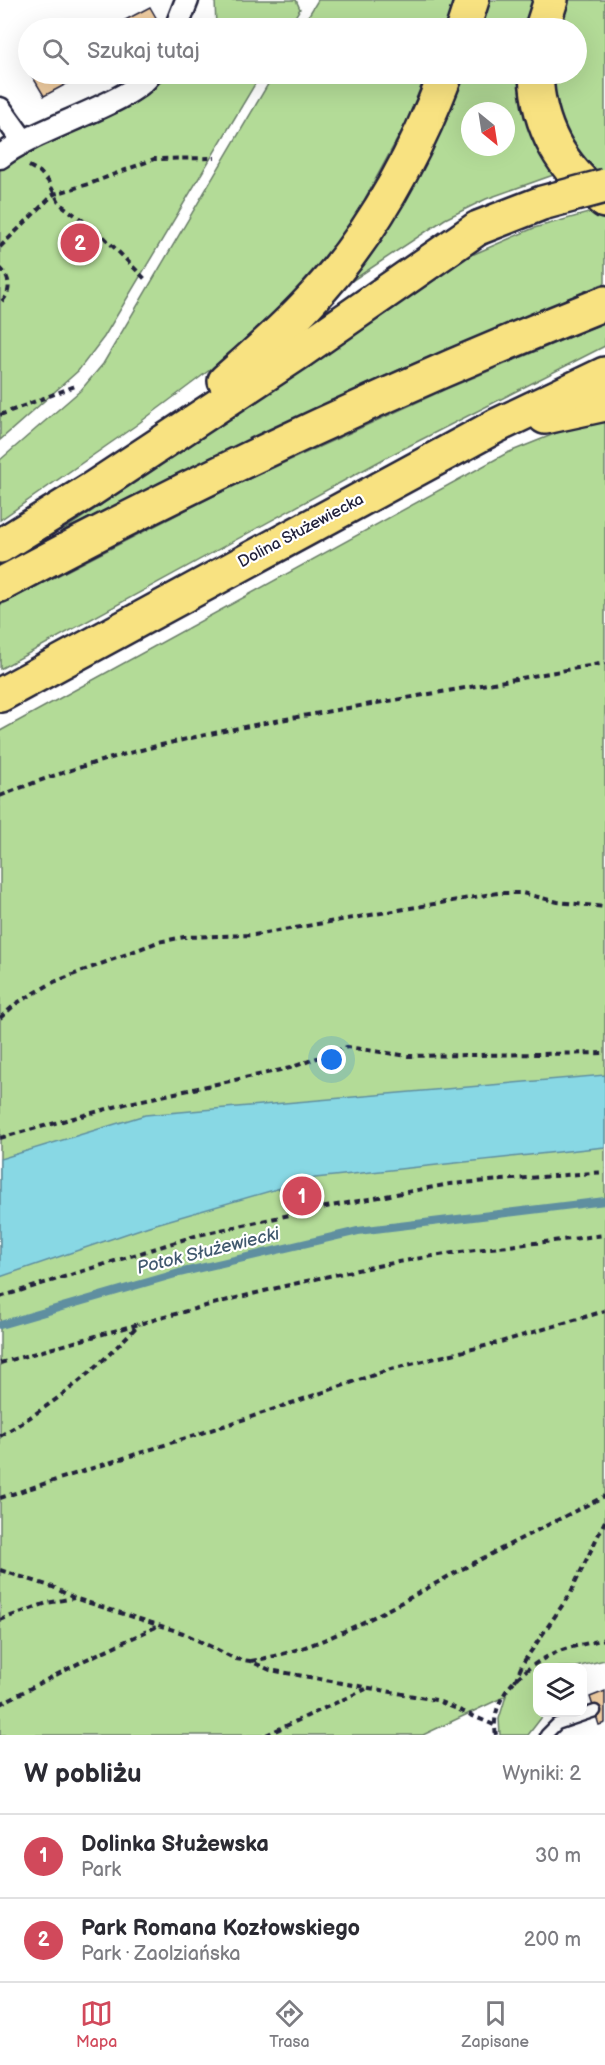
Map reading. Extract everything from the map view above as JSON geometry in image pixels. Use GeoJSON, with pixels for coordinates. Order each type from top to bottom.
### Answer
{"type":"FeatureCollection","features":[{"type":"Feature","properties":{"kind":"main road"},"geometry":{"type":"LineString","coordinates":[[466,18],[472,0]]}},
{"type":"Feature","properties":{"kind":"main road"},"geometry":{"type":"LineString","coordinates":[[546,18],[552,0]]}},
{"type":"Feature","properties":{"kind":"main road"},"geometry":{"type":"LineString","coordinates":[[134,462],[281,331],[342,264],[375,217],[408,161],[442,84]]}},
{"type":"Feature","properties":{"kind":"main road"},"geometry":{"type":"LineString","coordinates":[[536,84],[537,96],[555,148],[575,177],[605,201]]}},
{"type":"Feature","properties":{"kind":"main road"},"geometry":{"type":"LineString","coordinates":[[0,546],[134,462],[301,351],[478,228],[542,203],[605,186]]}},
{"type":"Feature","properties":{"kind":"main road"},"geometry":{"type":"LineString","coordinates":[[0,585],[104,530],[289,441],[457,364],[605,303]]}},
{"type":"Feature","properties":{"kind":"main road","name":"Dolina Służewiecka"},"geometry":{"type":"LineString","coordinates":[[0,695],[496,426],[605,374]]}},
{"type":"Feature","properties":{"kind":"main road"},"geometry":{"type":"LineString","coordinates":[[496,426],[605,404]]}},
{"type":"Feature","properties":{"kind":"street"},"geometry":{"type":"LineString","coordinates":[[180,18],[187,0]]}},
{"type":"Feature","properties":{"kind":"street"},"geometry":{"type":"LineString","coordinates":[[0,109],[15,153],[124,95],[140,84]]}},
{"type":"Feature","properties":{"kind":"lane"},"geometry":{"type":"LineString","coordinates":[[546,1735],[557,1724],[595,1711]]}},
{"type":"Feature","properties":{"kind":"path"},"geometry":{"type":"LineString","coordinates":[[15,153],[40,172],[54,194],[70,212],[100,233],[145,279]]}},
{"type":"Feature","properties":{"kind":"path"},"geometry":{"type":"LineString","coordinates":[[0,247],[54,194],[154,159],[215,158]]}},
{"type":"Feature","properties":{"kind":"path"},"geometry":{"type":"LineString","coordinates":[[0,268],[8,280],[8,290],[0,303]]}},
{"type":"Feature","properties":{"kind":"path"},"geometry":{"type":"LineString","coordinates":[[0,415],[75,386]]}},
{"type":"Feature","properties":{"kind":"path"},"geometry":{"type":"LineString","coordinates":[[0,796],[39,780],[114,756],[172,742],[285,719],[605,663]]}},
{"type":"Feature","properties":{"kind":"path"},"geometry":{"type":"LineString","coordinates":[[0,1018],[17,1003],[54,982],[158,942],[184,937],[254,935],[498,893],[522,893],[558,902],[605,907]]}},
{"type":"Feature","properties":{"kind":"path"},"geometry":{"type":"LineString","coordinates":[[0,1138],[129,1103],[290,1068],[347,1047],[408,1056],[605,1053]]}},
{"type":"Feature","properties":{"kind":"path"},"geometry":{"type":"LineString","coordinates":[[0,1297],[198,1235],[326,1207],[450,1184],[605,1172]]}},
{"type":"Feature","properties":{"kind":"path"},"geometry":{"type":"LineString","coordinates":[[0,1363],[222,1301],[433,1257],[605,1235]]}},
{"type":"Feature","properties":{"kind":"path"},"geometry":{"type":"LineString","coordinates":[[0,1498],[391,1369],[507,1340],[605,1311]]}},
{"type":"Feature","properties":{"kind":"path"},"geometry":{"type":"LineString","coordinates":[[0,1436],[49,1407],[99,1366],[140,1324]]}},
{"type":"Feature","properties":{"kind":"path"},"geometry":{"type":"LineString","coordinates":[[250,1661],[311,1644],[352,1629],[520,1538],[605,1496]]}},
{"type":"Feature","properties":{"kind":"path"},"geometry":{"type":"LineString","coordinates":[[516,1681],[523,1664],[570,1593],[605,1521]]}},
{"type":"Feature","properties":{"kind":"path"},"geometry":{"type":"LineString","coordinates":[[0,1570],[53,1587],[74,1598],[183,1633],[236,1659],[250,1661],[270,1670],[436,1700],[494,1725]]}},
{"type":"Feature","properties":{"kind":"path"},"geometry":{"type":"LineString","coordinates":[[0,1620],[47,1603],[74,1598]]}},
{"type":"Feature","properties":{"kind":"path"},"geometry":{"type":"LineString","coordinates":[[0,1704],[85,1660],[160,1626]]}},
{"type":"Feature","properties":{"kind":"path"},"geometry":{"type":"LineString","coordinates":[[496,1735],[495,1712],[501,1697],[516,1681],[558,1652],[605,1640]]}},
{"type":"Feature","properties":{"kind":"path"},"geometry":{"type":"LineString","coordinates":[[266,1735],[368,1688]]}},
{"type":"Feature","properties":{"kind":"green space"},"geometry":{"type":"Polygon","coordinates":[[[215,0],[296,0],[300,9],[294,18],[216,18],[215,0]]]}},
{"type":"Feature","properties":{"kind":"green space"},"geometry":{"type":"Polygon","coordinates":[[[318,0],[456,0],[448,18],[307,18],[318,0]]]}},
{"type":"Feature","properties":{"kind":"green space"},"geometry":{"type":"Polygon","coordinates":[[[488,0],[536,0],[531,18],[482,18],[488,0]]]}},
{"type":"Feature","properties":{"kind":"green space"},"geometry":{"type":"Polygon","coordinates":[[[567,0],[605,0],[605,183],[592,172],[573,148],[556,106],[552,84],[587,84],[587,18],[560,18],[567,0]]]}},
{"type":"Feature","properties":{"kind":"green space"},"geometry":{"type":"Polygon","coordinates":[[[155,84],[255,84],[104,337],[78,371],[0,440],[0,142],[31,150],[148,92],[155,84]]]}},
{"type":"Feature","properties":{"kind":"green space"},"geometry":{"type":"Polygon","coordinates":[[[268,84],[422,84],[407,121],[349,228],[289,298],[219,363],[135,426],[0,520],[0,460],[81,390],[103,364],[268,84]]]}},
{"type":"Feature","properties":{"kind":"green space"},"geometry":{"type":"Polygon","coordinates":[[[460,84],[527,84],[559,173],[486,199],[445,219],[347,284],[381,234],[442,130],[460,84]]]}},
{"type":"Feature","properties":{"kind":"green space"},"geometry":{"type":"Polygon","coordinates":[[[599,210],[605,214],[605,283],[396,371],[60,532],[180,453],[315,353],[471,250],[474,254],[534,228],[599,210]]]}},
{"type":"Feature","properties":{"kind":"green space"},"geometry":{"type":"Polygon","coordinates":[[[605,322],[605,346],[389,456],[0,669],[0,605],[233,486],[446,389],[605,322]]]}},
{"type":"Feature","properties":{"kind":"green space"},"geometry":{"type":"Polygon","coordinates":[[[605,421],[605,1660],[587,1664],[533,1663],[533,1717],[542,1717],[528,1735],[500,1735],[499,1719],[506,1696],[423,1735],[0,1735],[0,731],[507,453],[564,430],[605,421]]]}},
{"type":"Feature","properties":{"kind":"water"},"geometry":{"type":"Polygon","coordinates":[[[605,1075],[605,1147],[315,1178],[149,1226],[0,1277],[0,1159],[145,1115],[605,1075]]]}},
{"type":"Feature","properties":{"kind":"building"},"geometry":{"type":"Polygon","coordinates":[[[150,7],[156,18],[129,18],[150,7]]]}},
{"type":"Feature","properties":{"kind":"building"},"geometry":{"type":"Polygon","coordinates":[[[37,84],[66,84],[44,96],[37,84]]]}},
{"type":"Feature","properties":{"kind":"building"},"geometry":{"type":"Polygon","coordinates":[[[605,1691],[605,1723],[599,1725],[590,1697],[605,1691]]]}},
{"type":"Feature","properties":{"kind":"waterway","name":"Potok Służewiecki"},"geometry":{"type":"LineString","coordinates":[[0,1325],[179,1273],[358,1231],[605,1201]]}},
{"type":"Feature","properties":{"kind":"place","name":"Park Romana Kozłowskiego"},"geometry":{"type":"Point","coordinates":[80,243]}},
{"type":"Feature","properties":{"kind":"place","name":"Dolinka Służewska"},"geometry":{"type":"Point","coordinates":[302,1196]}}]}
